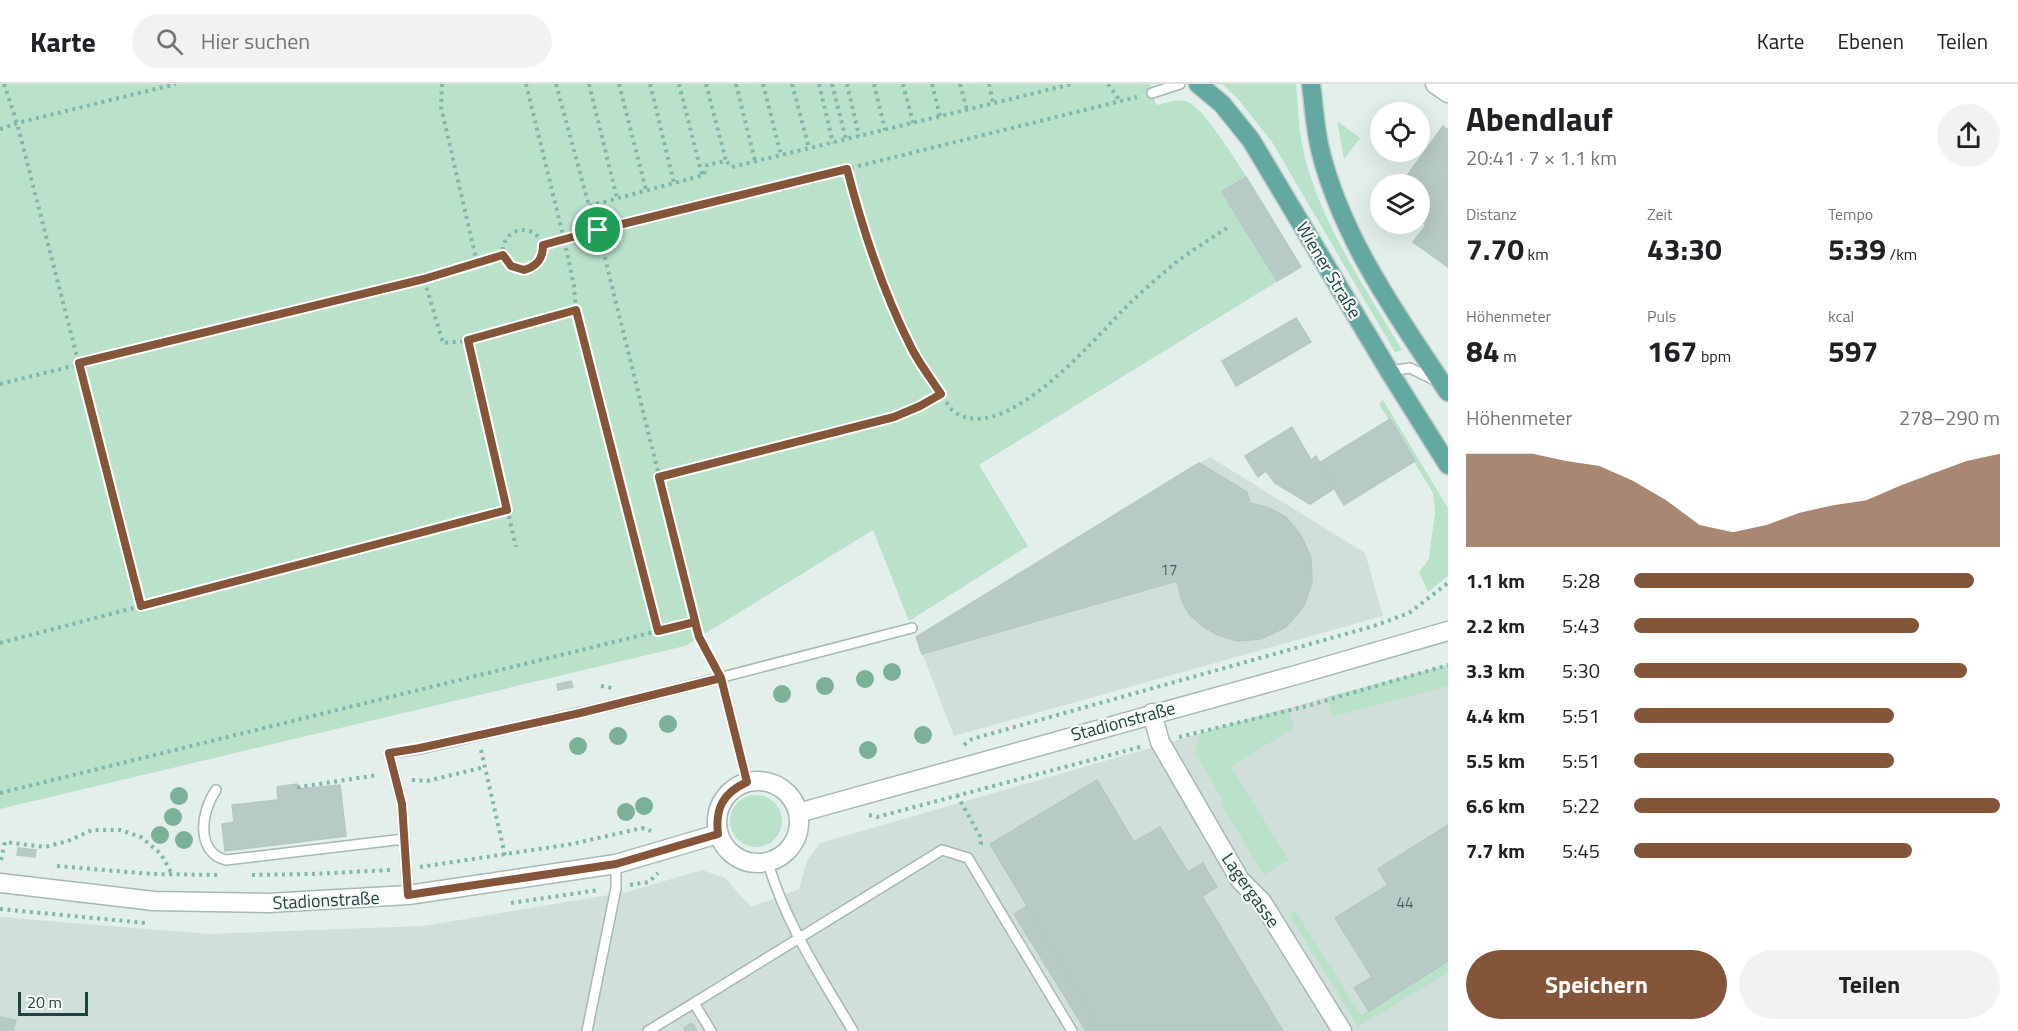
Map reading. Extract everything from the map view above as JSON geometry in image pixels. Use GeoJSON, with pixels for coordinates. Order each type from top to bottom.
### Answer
{"type":"FeatureCollection","features":[{"type":"Feature","properties":{"kind":"main road","name":"Wiener Straße"},"geometry":{"type":"LineString","coordinates":[[1198,84],[1222,104],[1251,140],[1448,465]]}},
{"type":"Feature","properties":{"kind":"main road","name":"Wiener Straße"},"geometry":{"type":"LineString","coordinates":[[1311,84],[1320,152],[1342,218],[1391,304],[1446,388]]}},
{"type":"Feature","properties":{"kind":"street"},"geometry":{"type":"LineString","coordinates":[[1435,84],[1448,93]]}},
{"type":"Feature","properties":{"kind":"street","name":"Stadionstraße"},"geometry":{"type":"LineString","coordinates":[[798,813],[1448,631]]}},
{"type":"Feature","properties":{"kind":"street","name":"Lagergasse"},"geometry":{"type":"LineString","coordinates":[[1152,713],[1160,742],[1240,880],[1262,902],[1342,1031]]}},
{"type":"Feature","properties":{"kind":"street"},"geometry":{"type":"LineString","coordinates":[[764,781],[780,787],[791,797],[798,813],[799,827],[794,843],[781,856],[768,863],[750,863],[736,857],[723,846],[718,834],[716,819],[722,801],[735,787],[747,782],[764,781]]}},
{"type":"Feature","properties":{"kind":"street","name":"Stadionstraße"},"geometry":{"type":"LineString","coordinates":[[0,883],[154,901],[268,903],[408,895],[616,864],[718,834]]}},
{"type":"Feature","properties":{"kind":"lane"},"geometry":{"type":"LineString","coordinates":[[1152,93],[1180,84]]}},
{"type":"Feature","properties":{"kind":"lane"},"geometry":{"type":"LineString","coordinates":[[1389,371],[1410,368],[1446,388]]}},
{"type":"Feature","properties":{"kind":"lane"},"geometry":{"type":"LineString","coordinates":[[408,895],[402,804],[389,753],[626,702],[912,628]]}},
{"type":"Feature","properties":{"kind":"lane"},"geometry":{"type":"LineString","coordinates":[[721,678],[747,782]]}},
{"type":"Feature","properties":{"kind":"lane"},"geometry":{"type":"LineString","coordinates":[[216,790],[210,799],[204,817],[204,838],[210,852],[218,858],[226,860],[404,839]]}},
{"type":"Feature","properties":{"kind":"lane"},"geometry":{"type":"LineString","coordinates":[[648,1031],[942,850],[968,858],[1072,1031]]}},
{"type":"Feature","properties":{"kind":"lane"},"geometry":{"type":"LineString","coordinates":[[768,863],[777,894],[799,938],[853,1031]]}},
{"type":"Feature","properties":{"kind":"lane"},"geometry":{"type":"LineString","coordinates":[[587,1031],[616,888],[616,864]]}},
{"type":"Feature","properties":{"kind":"lane"},"geometry":{"type":"LineString","coordinates":[[694,1003],[711,1031]]}},
{"type":"Feature","properties":{"kind":"path"},"geometry":{"type":"LineString","coordinates":[[12,84],[4,85],[17,123],[141,606]]}},
{"type":"Feature","properties":{"kind":"path"},"geometry":{"type":"LineString","coordinates":[[0,129],[176,84]]}},
{"type":"Feature","properties":{"kind":"path"},"geometry":{"type":"LineString","coordinates":[[442,84],[441,107],[477,263]]}},
{"type":"Feature","properties":{"kind":"path"},"geometry":{"type":"LineString","coordinates":[[526,84],[564,239],[574,286],[576,310],[658,631]]}},
{"type":"Feature","properties":{"kind":"path"},"geometry":{"type":"LineString","coordinates":[[556,84],[588,206],[598,230],[699,637],[721,678]]}},
{"type":"Feature","properties":{"kind":"path"},"geometry":{"type":"LineString","coordinates":[[589,84],[617,198]]}},
{"type":"Feature","properties":{"kind":"path"},"geometry":{"type":"LineString","coordinates":[[620,84],[646,190]]}},
{"type":"Feature","properties":{"kind":"path"},"geometry":{"type":"LineString","coordinates":[[650,84],[674,183]]}},
{"type":"Feature","properties":{"kind":"path"},"geometry":{"type":"LineString","coordinates":[[678,84],[702,175]]}},
{"type":"Feature","properties":{"kind":"path"},"geometry":{"type":"LineString","coordinates":[[706,84],[726,161],[732,167],[1072,84]]}},
{"type":"Feature","properties":{"kind":"path"},"geometry":{"type":"LineString","coordinates":[[736,84],[755,161]]}},
{"type":"Feature","properties":{"kind":"path"},"geometry":{"type":"LineString","coordinates":[[763,84],[781,155]]}},
{"type":"Feature","properties":{"kind":"path"},"geometry":{"type":"LineString","coordinates":[[792,84],[808,148]]}},
{"type":"Feature","properties":{"kind":"path"},"geometry":{"type":"LineString","coordinates":[[819,84],[833,142]]}},
{"type":"Feature","properties":{"kind":"path"},"geometry":{"type":"LineString","coordinates":[[832,84],[846,139]]}},
{"type":"Feature","properties":{"kind":"path"},"geometry":{"type":"LineString","coordinates":[[847,84],[860,136]]}},
{"type":"Feature","properties":{"kind":"path"},"geometry":{"type":"LineString","coordinates":[[874,84],[885,130]]}},
{"type":"Feature","properties":{"kind":"path"},"geometry":{"type":"LineString","coordinates":[[903,84],[912,123]]}},
{"type":"Feature","properties":{"kind":"path"},"geometry":{"type":"LineString","coordinates":[[932,84],[940,116]]}},
{"type":"Feature","properties":{"kind":"path"},"geometry":{"type":"LineString","coordinates":[[960,84],[967,110]]}},
{"type":"Feature","properties":{"kind":"path"},"geometry":{"type":"LineString","coordinates":[[989,84],[993,103]]}},
{"type":"Feature","properties":{"kind":"path"},"geometry":{"type":"LineString","coordinates":[[1108,84],[1120,101]]}},
{"type":"Feature","properties":{"kind":"path"},"geometry":{"type":"LineString","coordinates":[[543,245],[1152,93]]}},
{"type":"Feature","properties":{"kind":"path"},"geometry":{"type":"LineString","coordinates":[[588,206],[704,175],[707,165],[726,161]]}},
{"type":"Feature","properties":{"kind":"path"},"geometry":{"type":"LineString","coordinates":[[847,169],[860,218],[885,289],[914,352],[952,410],[961,417],[975,420],[990,418],[1034,394],[1068,367],[1125,309],[1176,262],[1227,228]]}},
{"type":"Feature","properties":{"kind":"path"},"geometry":{"type":"LineString","coordinates":[[518,230],[536,234],[543,245],[543,252],[537,264],[524,270],[511,266],[503,255],[504,242],[512,232],[518,230]]}},
{"type":"Feature","properties":{"kind":"path"},"geometry":{"type":"LineString","coordinates":[[0,384],[424,279],[503,255]]}},
{"type":"Feature","properties":{"kind":"path"},"geometry":{"type":"LineString","coordinates":[[424,279],[443,343],[468,340],[576,310]]}},
{"type":"Feature","properties":{"kind":"path"},"geometry":{"type":"LineString","coordinates":[[468,340],[516,546]]}},
{"type":"Feature","properties":{"kind":"path"},"geometry":{"type":"LineString","coordinates":[[659,477],[894,417],[941,394]]}},
{"type":"Feature","properties":{"kind":"path"},"geometry":{"type":"LineString","coordinates":[[0,643],[507,510]]}},
{"type":"Feature","properties":{"kind":"path"},"geometry":{"type":"LineString","coordinates":[[972,739],[1374,626],[1409,613],[1448,583]]}},
{"type":"Feature","properties":{"kind":"path"},"geometry":{"type":"LineString","coordinates":[[0,793],[695,622]]}},
{"type":"Feature","properties":{"kind":"path"},"geometry":{"type":"LineString","coordinates":[[477,735],[505,855]]}},
{"type":"Feature","properties":{"kind":"path"},"geometry":{"type":"LineString","coordinates":[[957,795],[980,836],[981,844],[968,858]]}},
{"type":"Feature","properties":{"kind":"path"},"geometry":{"type":"LineString","coordinates":[[13,861],[1,860],[5,842],[45,847],[68,841],[92,830],[120,830],[141,837],[160,854],[173,875],[48,866]]}},
{"type":"Feature","properties":{"kind":"shaded area"},"geometry":{"type":"Polygon","coordinates":[[[1210,457],[1365,553],[1383,616],[954,736],[916,637],[1210,457]]]}},
{"type":"Feature","properties":{"kind":"shaded area"},"geometry":{"type":"Polygon","coordinates":[[[1448,665],[1448,1031],[0,1031],[0,917],[209,934],[423,926],[627,892],[702,870],[725,878],[751,907],[799,889],[807,861],[820,843],[1327,697],[1448,665]]]}},
{"type":"Feature","properties":{"kind":"green space"},"geometry":{"type":"Polygon","coordinates":[[[0,84],[1150,84],[1156,105],[1184,101],[1199,110],[1247,177],[1301,267],[979,465],[1028,546],[909,621],[873,530],[685,646],[0,809],[0,84]]]}},
{"type":"Feature","properties":{"kind":"green space"},"geometry":{"type":"Polygon","coordinates":[[[1222,84],[1296,84],[1302,144],[1319,199],[1343,251],[1402,350],[1395,352],[1272,142],[1238,99],[1222,84]]]}},
{"type":"Feature","properties":{"kind":"green space"},"geometry":{"type":"Polygon","coordinates":[[[1337,121],[1360,138],[1344,159],[1337,121]]]}},
{"type":"Feature","properties":{"kind":"green space"},"geometry":{"type":"Polygon","coordinates":[[[1383,400],[1448,508],[1448,576],[1428,592],[1419,572],[1429,559],[1435,512],[1433,493],[1379,404],[1383,400]]]}},
{"type":"Feature","properties":{"kind":"green space"},"geometry":{"type":"Polygon","coordinates":[[[1448,665],[1448,686],[1332,717],[1327,697],[1448,665]]]}},
{"type":"Feature","properties":{"kind":"green space"},"geometry":{"type":"Polygon","coordinates":[[[1288,708],[1294,728],[1231,767],[1289,860],[1264,875],[1223,808],[1221,797],[1195,753],[1200,733],[1288,708]]]}},
{"type":"Feature","properties":{"kind":"green space"},"geometry":{"type":"Polygon","coordinates":[[[751,795],[761,795],[771,799],[778,806],[782,821],[778,836],[771,843],[761,847],[751,847],[741,843],[734,836],[730,826],[730,816],[734,806],[741,799],[751,795]]]}},
{"type":"Feature","properties":{"kind":"green space"},"geometry":{"type":"Polygon","coordinates":[[[1295,910],[1361,1015],[1448,961],[1448,973],[1358,1027],[1289,914],[1295,910]]]}},
{"type":"Feature","properties":{"kind":"building"},"geometry":{"type":"Polygon","coordinates":[[[1443,126],[1448,130],[1448,267],[1413,242],[1419,234],[1430,234],[1430,174],[1408,174],[1417,162],[1430,162],[1430,144],[1443,126]]]}},
{"type":"Feature","properties":{"kind":"building"},"geometry":{"type":"Polygon","coordinates":[[[1246,177],[1301,267],[1277,281],[1222,192],[1246,177]]]}},
{"type":"Feature","properties":{"kind":"building"},"geometry":{"type":"Polygon","coordinates":[[[1296,318],[1311,342],[1236,386],[1222,361],[1296,318]]]}},
{"type":"Feature","properties":{"kind":"building"},"geometry":{"type":"Polygon","coordinates":[[[1390,419],[1415,461],[1344,505],[1319,463],[1390,419]]]}},
{"type":"Feature","properties":{"kind":"building"},"geometry":{"type":"Polygon","coordinates":[[[1292,427],[1311,460],[1316,456],[1335,488],[1310,504],[1275,483],[1266,471],[1258,477],[1245,456],[1292,427]]]}},
{"type":"Feature","properties":{"kind":"building"},"geometry":{"type":"Polygon","coordinates":[[[1199,463],[1247,492],[1250,503],[1269,508],[1286,517],[1300,534],[1311,557],[1312,583],[1304,606],[1286,627],[1261,639],[1237,641],[1218,635],[1205,628],[1190,615],[1181,599],[1177,581],[922,654],[916,637],[1199,463]]]}},
{"type":"Feature","properties":{"kind":"building"},"geometry":{"type":"Polygon","coordinates":[[[571,681],[573,687],[558,690],[557,684],[571,681]]]}},
{"type":"Feature","properties":{"kind":"building"},"geometry":{"type":"Polygon","coordinates":[[[1097,780],[1134,842],[1160,827],[1188,872],[1203,863],[1217,887],[1202,896],[1283,1031],[1102,1031],[990,844],[1097,780]]]}},
{"type":"Feature","properties":{"kind":"building"},"geometry":{"type":"Polygon","coordinates":[[[297,784],[298,789],[340,785],[346,836],[225,851],[222,824],[234,822],[232,805],[278,800],[277,787],[297,784]]]}},
{"type":"Feature","properties":{"kind":"building"},"geometry":{"type":"Polygon","coordinates":[[[1448,825],[1448,961],[1369,1011],[1354,988],[1372,977],[1335,918],[1388,885],[1378,869],[1448,825]]]}},
{"type":"Feature","properties":{"kind":"building"},"geometry":{"type":"Polygon","coordinates":[[[18,848],[36,850],[35,857],[17,855],[18,848]]]}},
{"type":"Feature","properties":{"kind":"building"},"geometry":{"type":"Polygon","coordinates":[[[1027,906],[1102,1031],[1086,1031],[1014,914],[1027,906]]]}},
{"type":"Feature","properties":{"kind":"building"},"geometry":{"type":"Polygon","coordinates":[[[0,1017],[16,1020],[13,1031],[0,1031],[0,1017]]]}},
{"type":"Feature","properties":{"kind":"building"},"geometry":{"type":"Polygon","coordinates":[[[692,1023],[697,1031],[686,1031],[684,1028],[692,1023]]]}},
{"type":"Feature","properties":{"kind":"route"},"geometry":{"type":"LineString","coordinates":[[598,230],[543,245],[541,259],[531,268],[524,270],[511,266],[503,255],[424,279],[79,363],[141,606],[507,510],[468,340],[576,310],[658,631],[695,622],[699,637],[721,678],[747,782],[735,787],[722,801],[716,819],[718,834],[616,864],[408,895],[405,826],[389,753],[580,713],[721,678],[705,649],[699,637],[659,477],[894,417],[941,394],[914,352],[885,289],[860,218],[847,169],[598,230]]}}]}
